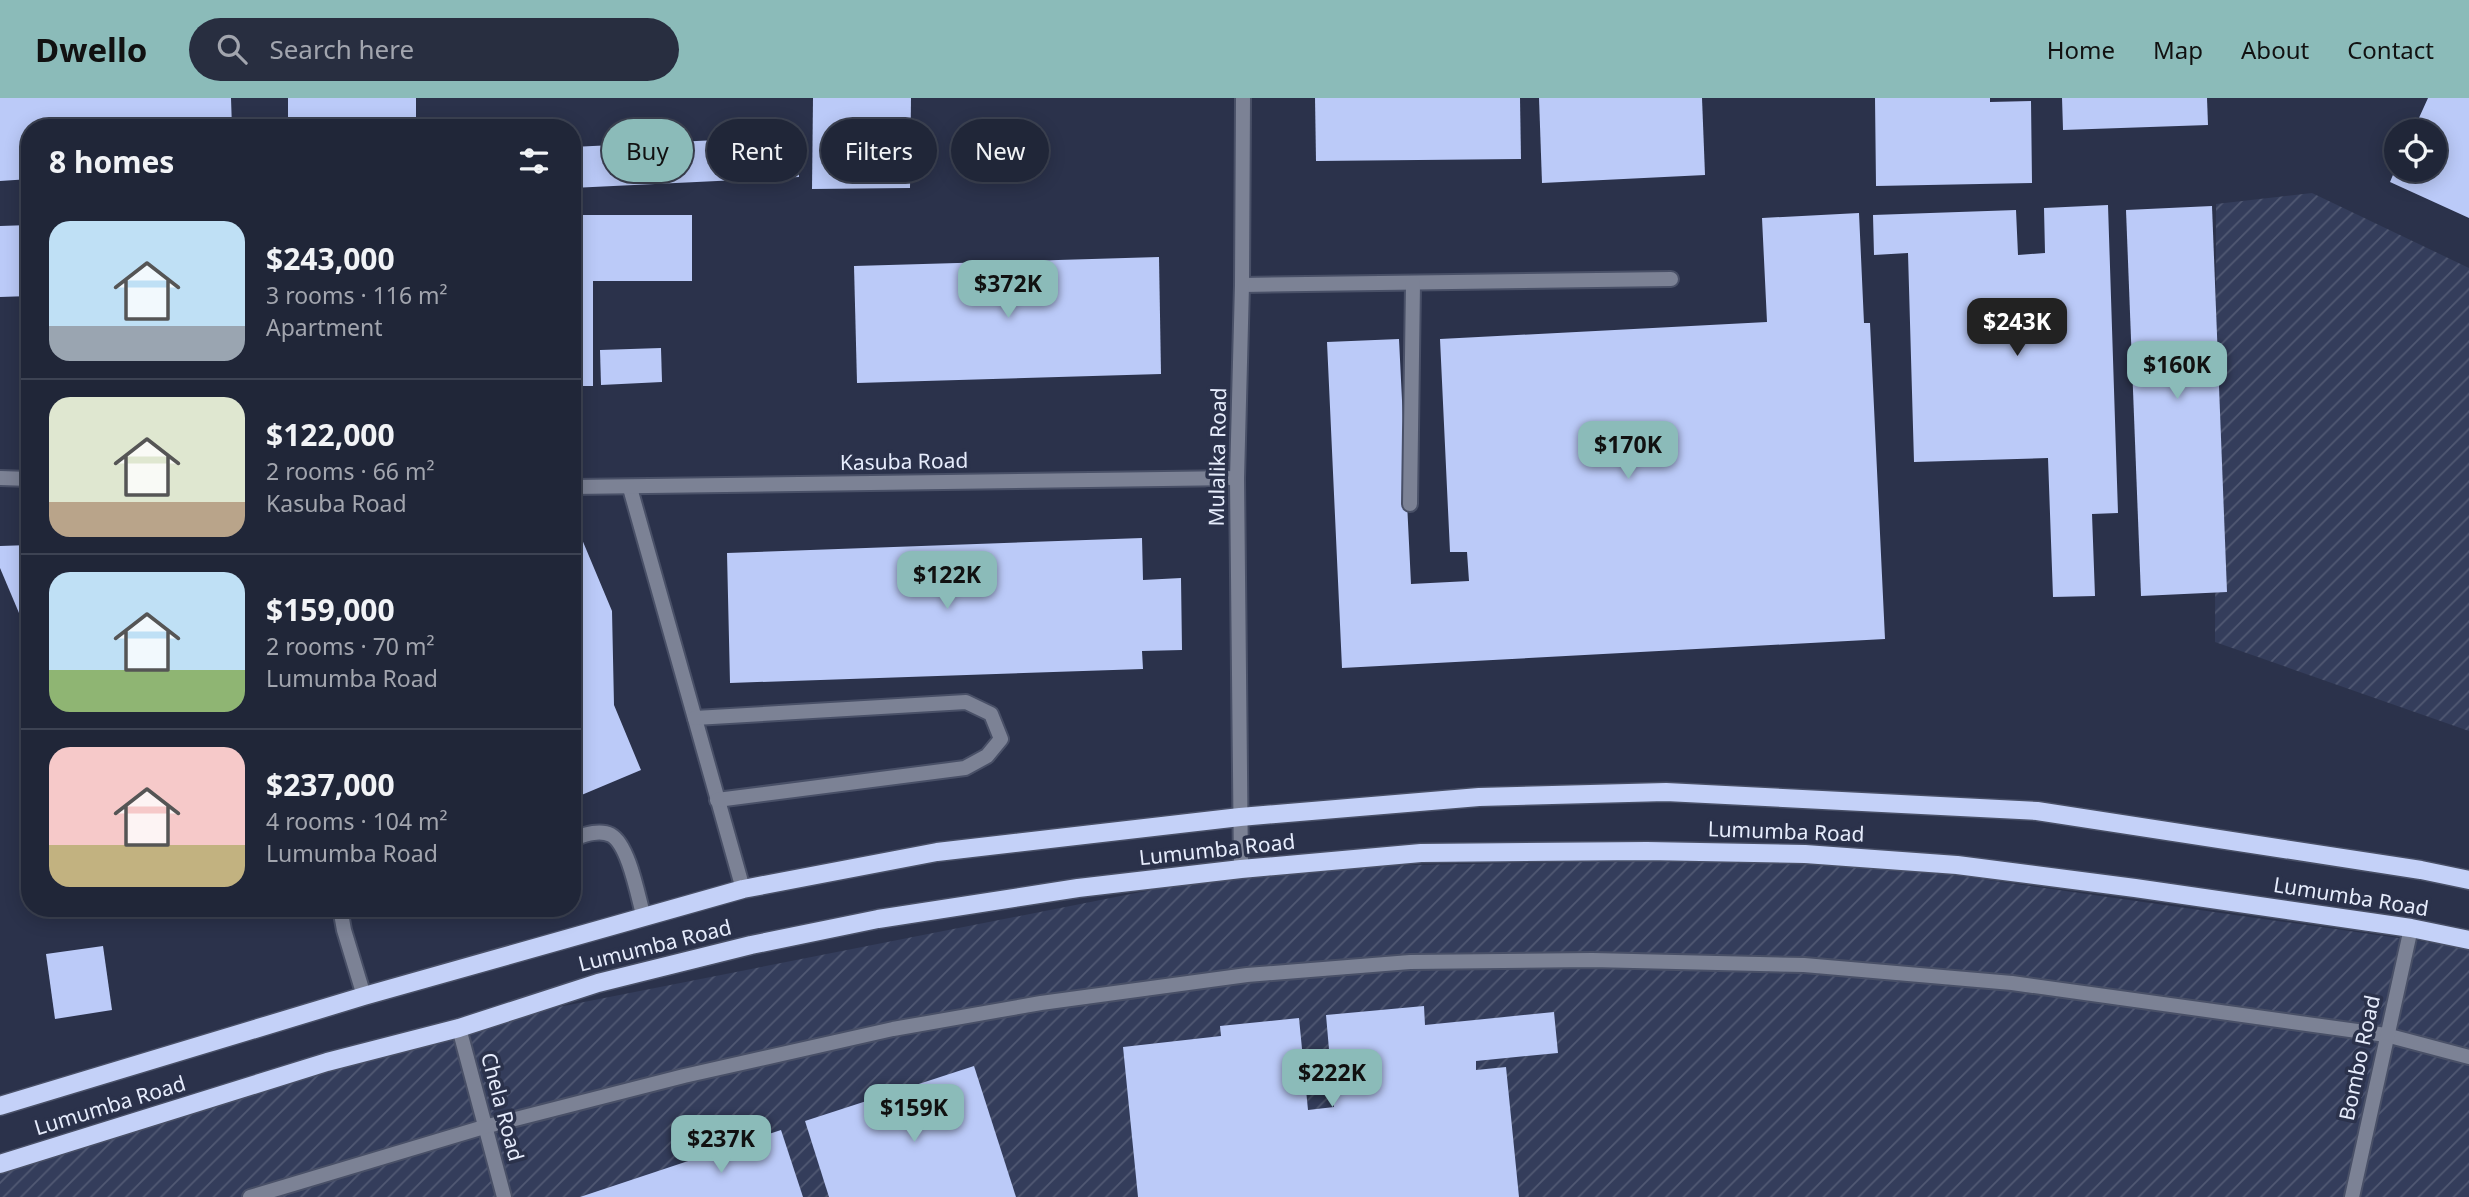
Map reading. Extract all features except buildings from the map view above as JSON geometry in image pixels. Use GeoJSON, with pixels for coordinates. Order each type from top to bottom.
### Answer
{"type":"FeatureCollection","features":[{"type":"Feature","properties":{"kind":"main road","name":"Lumumba Road"},"geometry":{"type":"LineString","coordinates":[[0,1106],[365,996],[743,889],[937,852],[1240,817],[1479,797],[1666,792],[2037,811],[2469,880]]}},
{"type":"Feature","properties":{"kind":"main road","name":"Lumumba Road"},"geometry":{"type":"LineString","coordinates":[[0,1164],[327,1062],[459,1028],[598,983],[751,945],[877,919],[1078,888],[1241,869],[1422,853],[1805,853],[1957,865],[2135,888],[2411,928],[2469,940]]}},
{"type":"Feature","properties":{"kind":"street","name":"Mulalika Road"},"geometry":{"type":"LineString","coordinates":[[1241,869],[1237,478],[1243,98]]}},
{"type":"Feature","properties":{"kind":"street"},"geometry":{"type":"LineString","coordinates":[[1242,285],[1671,279]]}},
{"type":"Feature","properties":{"kind":"street"},"geometry":{"type":"LineString","coordinates":[[1410,504],[1413,283]]}},
{"type":"Feature","properties":{"kind":"street"},"geometry":{"type":"LineString","coordinates":[[0,478],[21,479]]}},
{"type":"Feature","properties":{"kind":"street","name":"Kasuba Road"},"geometry":{"type":"LineString","coordinates":[[581,487],[1237,478]]}},
{"type":"Feature","properties":{"kind":"street"},"geometry":{"type":"LineString","coordinates":[[630,488],[743,889]]}},
{"type":"Feature","properties":{"kind":"street"},"geometry":{"type":"LineString","coordinates":[[695,718],[966,702],[991,714],[1001,739],[987,756],[965,768],[717,800]]}},
{"type":"Feature","properties":{"kind":"street"},"geometry":{"type":"LineString","coordinates":[[581,836],[595,832],[609,834],[620,842],[643,918]]}},
{"type":"Feature","properties":{"kind":"street"},"geometry":{"type":"LineString","coordinates":[[342,917],[365,996]]}},
{"type":"Feature","properties":{"kind":"street","name":"Bombo Road"},"geometry":{"type":"LineString","coordinates":[[2352,1197],[2411,928]]}},
{"type":"Feature","properties":{"kind":"street"},"geometry":{"type":"LineString","coordinates":[[250,1197],[484,1127],[684,1076],[893,1029],[1041,1003],[1247,975],[1410,962],[1592,960],[1804,965],[2012,983],[2386,1035],[2469,1057]]}},
{"type":"Feature","properties":{"kind":"street","name":"Chela Road"},"geometry":{"type":"LineString","coordinates":[[459,1028],[504,1197]]}},
{"type":"Feature","properties":{"kind":"shaded area"},"geometry":{"type":"Polygon","coordinates":[[[2312,193],[2469,268],[2469,731],[2215,642],[2216,204],[2312,193]]]}},
{"type":"Feature","properties":{"kind":"shaded area"},"geometry":{"type":"Polygon","coordinates":[[[1826,857],[2469,948],[2469,1197],[0,1197],[0,1163],[468,1025],[1262,868],[1826,857]]]}}]}
